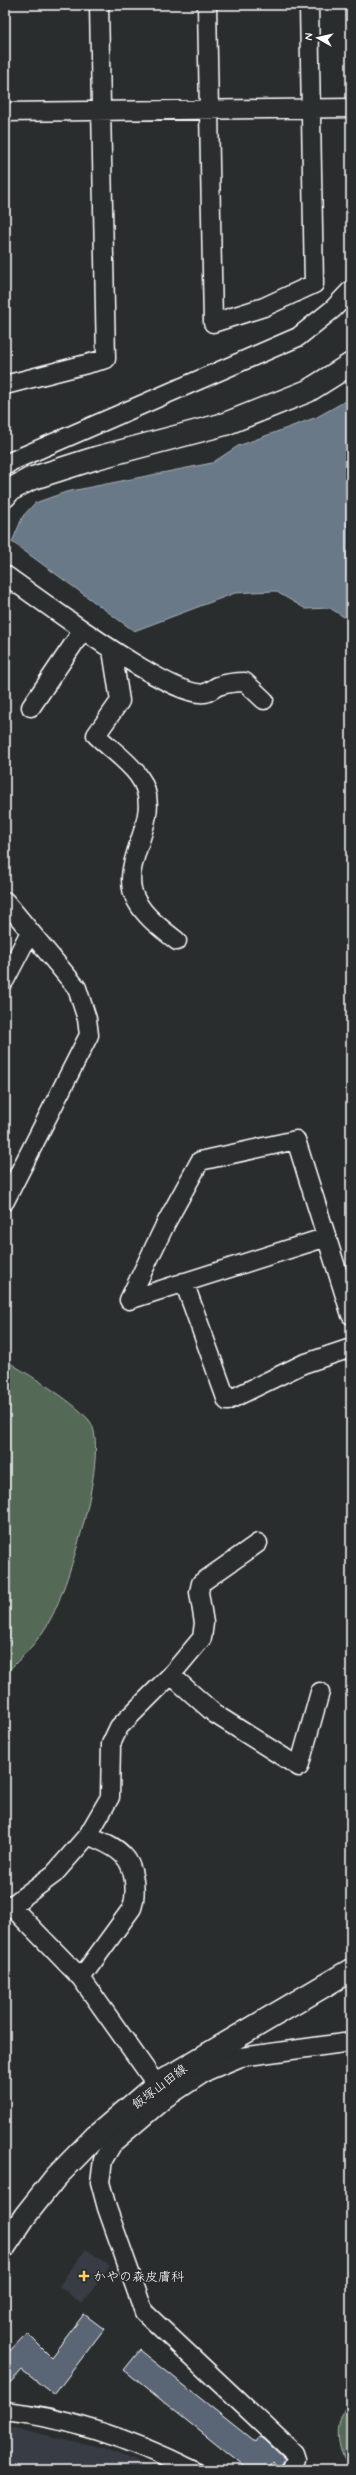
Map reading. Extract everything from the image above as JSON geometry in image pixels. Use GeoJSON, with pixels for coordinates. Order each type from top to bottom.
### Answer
{"type":"FeatureCollection","features":[{"type":"Feature","properties":{"kind":"main road"},"geometry":{"type":"LineString","coordinates":[[5,496],[10,490],[30,479],[96,458],[225,424],[308,391],[351,364]]}},
{"type":"Feature","properties":{"kind":"main road","name":"飯塚山田線"},"geometry":{"type":"LineString","coordinates":[[5,2246],[25,2216],[55,2178],[96,2136],[161,2091],[351,1970]]}},
{"type":"Feature","properties":{"kind":"street"},"geometry":{"type":"LineString","coordinates":[[5,385],[106,360],[99,5]]}},
{"type":"Feature","properties":{"kind":"street"},"geometry":{"type":"LineString","coordinates":[[207,5],[213,323],[264,307],[314,284],[309,5]]}},
{"type":"Feature","properties":{"kind":"street"},"geometry":{"type":"LineString","coordinates":[[5,112],[351,108]]}},
{"type":"Feature","properties":{"kind":"street"},"geometry":{"type":"LineString","coordinates":[[5,466],[12,461],[298,337],[333,308],[351,290]]}},
{"type":"Feature","properties":{"kind":"street"},"geometry":{"type":"LineString","coordinates":[[5,575],[112,650],[160,679],[188,690],[204,693],[219,686],[245,682],[264,700]]}},
{"type":"Feature","properties":{"kind":"street"},"geometry":{"type":"LineString","coordinates":[[31,707],[83,630]]}},
{"type":"Feature","properties":{"kind":"street"},"geometry":{"type":"LineString","coordinates":[[112,650],[120,701],[96,735],[138,775],[146,793],[148,811],[132,869],[130,883],[136,900],[150,919],[177,940]]}},
{"type":"Feature","properties":{"kind":"street"},"geometry":{"type":"LineString","coordinates":[[5,901],[77,988],[87,1019],[89,1035],[5,1201]]}},
{"type":"Feature","properties":{"kind":"street"},"geometry":{"type":"LineString","coordinates":[[5,980],[30,932]]}},
{"type":"Feature","properties":{"kind":"street"},"geometry":{"type":"LineString","coordinates":[[327,1237],[129,1300],[166,1223],[200,1161],[296,1140],[327,1237],[351,1315]]}},
{"type":"Feature","properties":{"kind":"street"},"geometry":{"type":"LineString","coordinates":[[184,1282],[227,1401],[303,1364],[351,1348]]}},
{"type":"Feature","properties":{"kind":"street"},"geometry":{"type":"LineString","coordinates":[[161,2091],[81,1978],[8,1905],[54,1874],[88,1835],[110,1797],[111,1744],[119,1727],[171,1675],[202,1638],[204,1623],[200,1592],[201,1583],[258,1543]]}},
{"type":"Feature","properties":{"kind":"street"},"geometry":{"type":"LineString","coordinates":[[171,1675],[215,1714],[299,1767],[320,1692]]}},
{"type":"Feature","properties":{"kind":"street"},"geometry":{"type":"LineString","coordinates":[[81,1978],[132,1908],[134,1900],[131,1870],[125,1856],[115,1848],[88,1835]]}},
{"type":"Feature","properties":{"kind":"street"},"geometry":{"type":"LineString","coordinates":[[291,2470],[296,2459],[294,2453],[144,2312],[107,2208],[100,2182],[103,2160],[113,2143],[161,2091],[241,2057],[351,2042]]}},
{"type":"Feature","properties":{"kind":"street"},"geometry":{"type":"LineString","coordinates":[[5,2411],[48,2418],[95,2431],[193,2470]]}},
{"type":"Feature","properties":{"kind":"shaded area","name":"かやの森皮膚科"},"geometry":{"type":"Polygon","coordinates":[[[86,2249],[110,2266],[82,2304],[59,2286],[86,2249]]]}},
{"type":"Feature","properties":{"kind":"shaded area"},"geometry":{"type":"Polygon","coordinates":[[[5,2426],[100,2447],[159,2470],[5,2470],[5,2426]]]}},
{"type":"Feature","properties":{"kind":"green space"},"geometry":{"type":"Polygon","coordinates":[[[5,1360],[61,1396],[89,1420],[95,1435],[95,1458],[92,1486],[85,1518],[77,1549],[58,1602],[47,1626],[42,1633],[5,1674],[5,1360]]]}},
{"type":"Feature","properties":{"kind":"green space"},"geometry":{"type":"Polygon","coordinates":[[[351,2399],[351,2469],[341,2452],[338,2434],[341,2416],[351,2399]]]}},
{"type":"Feature","properties":{"kind":"water"},"geometry":{"type":"Polygon","coordinates":[[[351,398],[351,598],[347,619],[330,608],[306,609],[275,591],[235,593],[134,631],[12,542],[23,516],[35,503],[66,492],[212,463],[238,446],[317,417],[351,398]]]}},
{"type":"Feature","properties":{"kind":"building"},"geometry":{"type":"Polygon","coordinates":[[[84,2314],[104,2329],[54,2395],[22,2370],[5,2388],[5,2356],[27,2333],[51,2357],[84,2314]]]}},
{"type":"Feature","properties":{"kind":"building"},"geometry":{"type":"Polygon","coordinates":[[[140,2350],[255,2442],[259,2436],[265,2440],[285,2459],[280,2467],[273,2462],[267,2470],[248,2470],[124,2370],[140,2350]]]}},
{"type":"Feature","properties":{"kind":"waterway"},"geometry":{"type":"LineString","coordinates":[[34,2407],[55,2411]]}},
{"type":"Feature","properties":{"kind":"waterway"},"geometry":{"type":"LineString","coordinates":[[195,2463],[211,2470]]}},
{"type":"Feature","properties":{"kind":"place","name":"かやの森皮膚科"},"geometry":{"type":"Point","coordinates":[84,2276]}}]}
